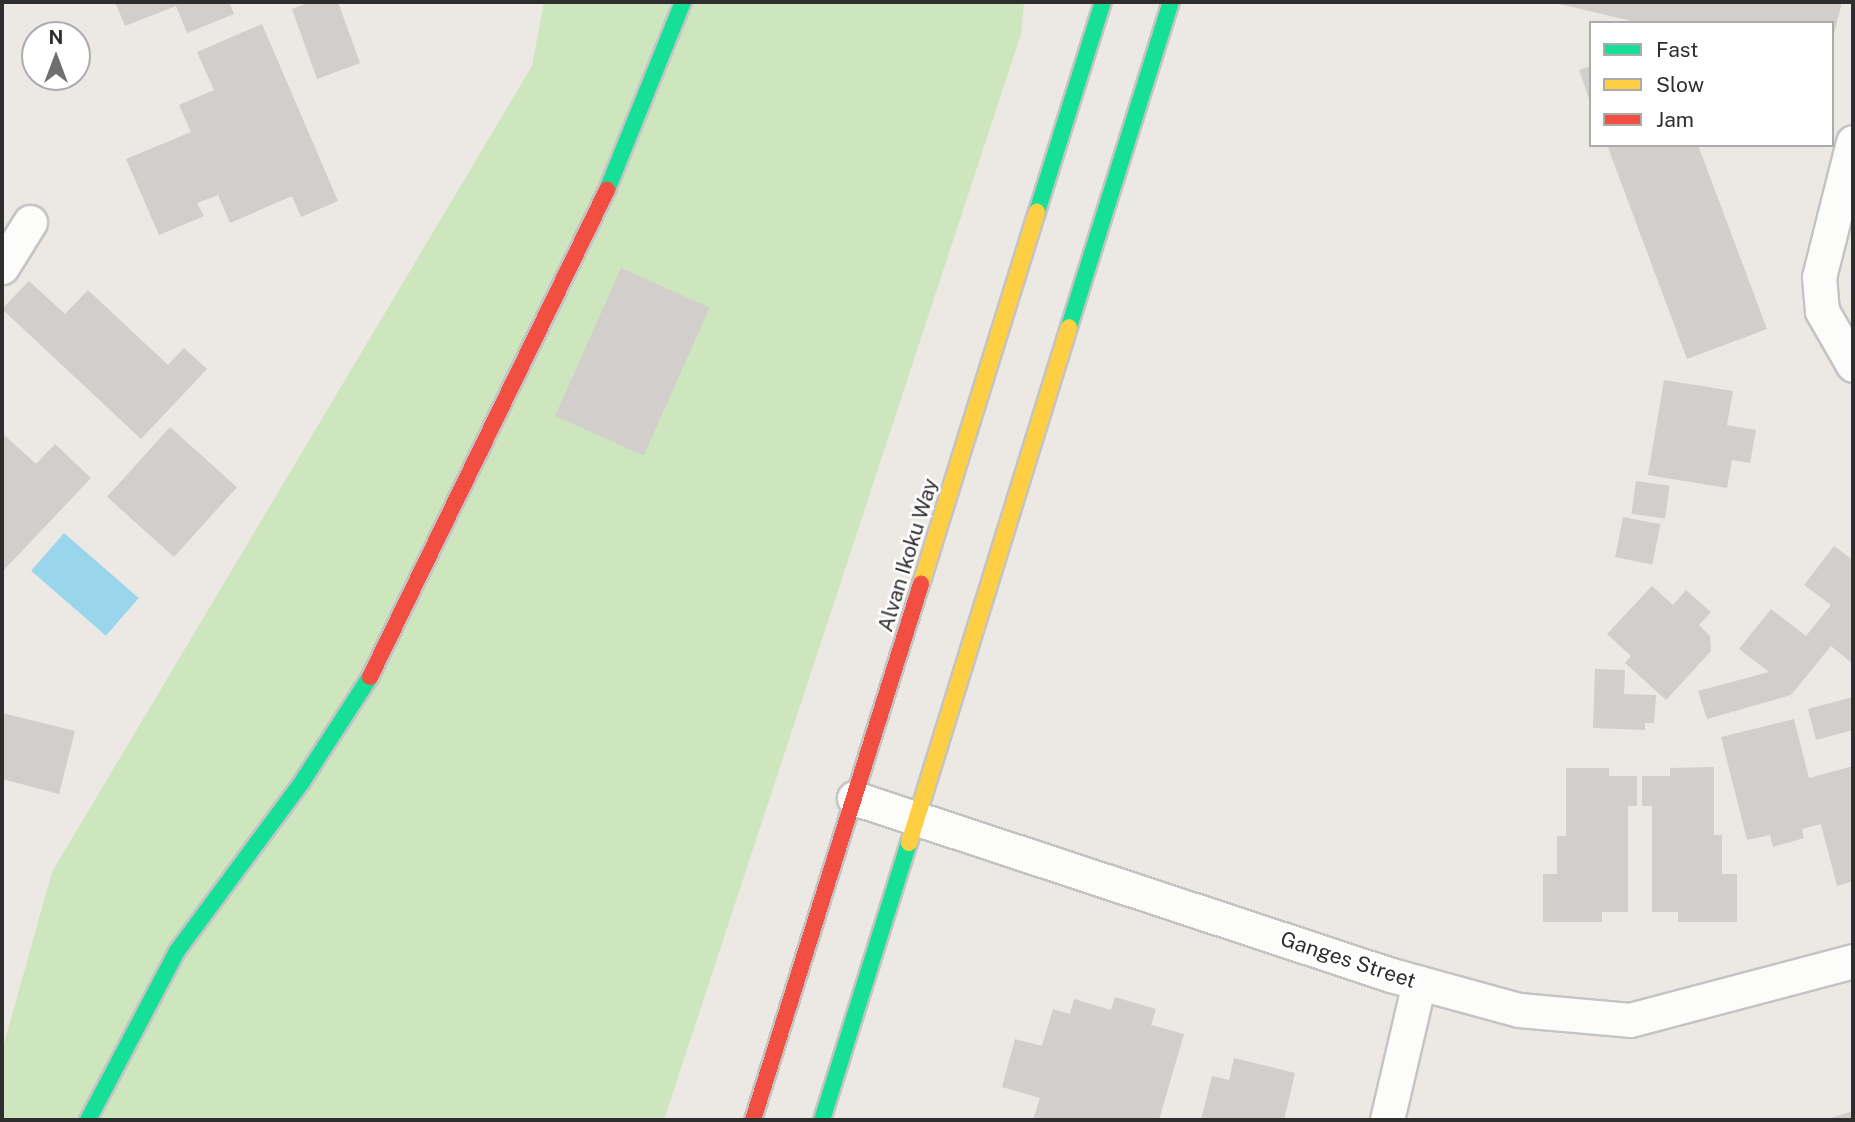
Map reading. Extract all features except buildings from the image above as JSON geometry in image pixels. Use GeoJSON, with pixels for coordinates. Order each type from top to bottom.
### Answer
{"type":"FeatureCollection","features":[{"type":"Feature","properties":{"kind":"street"},"geometry":{"type":"LineString","coordinates":[[88,1120],[177,951],[302,782],[380,660],[607,189],[683,2]]}},
{"type":"Feature","properties":{"kind":"street","name":"Alvan Ikoku Way"},"geometry":{"type":"LineString","coordinates":[[753,1120],[1103,2]]}},
{"type":"Feature","properties":{"kind":"street"},"geometry":{"type":"LineString","coordinates":[[822,1120],[918,820],[1171,2]]}},
{"type":"Feature","properties":{"kind":"street"},"geometry":{"type":"LineString","coordinates":[[1853,142],[1819,277],[1822,311],[1853,365]]}},
{"type":"Feature","properties":{"kind":"street"},"geometry":{"type":"LineString","coordinates":[[2,267],[30,222]]}},
{"type":"Feature","properties":{"kind":"street","name":"Ganges Street"},"geometry":{"type":"LineString","coordinates":[[854,798],[1419,983],[1519,1010],[1630,1020],[1853,961]]}},
{"type":"Feature","properties":{"kind":"street"},"geometry":{"type":"LineString","coordinates":[[1387,1120],[1419,983]]}},
{"type":"Feature","properties":{"kind":"green space"},"geometry":{"type":"Polygon","coordinates":[[[544,2],[1024,2],[1021,34],[664,1120],[2,1120],[2,1051],[52,872],[532,66],[544,2]]]}},
{"type":"Feature","properties":{"kind":"water"},"geometry":{"type":"Polygon","coordinates":[[[64,533],[139,598],[106,636],[31,571],[64,533]]]}},
{"type":"Feature","properties":{"kind":"traffic: fast"},"geometry":{"type":"LineString","coordinates":[[607,190],[683,2]]}},
{"type":"Feature","properties":{"kind":"traffic: fast"},"geometry":{"type":"LineString","coordinates":[[1037,212],[1103,2]]}},
{"type":"Feature","properties":{"kind":"traffic: fast"},"geometry":{"type":"LineString","coordinates":[[1069,327],[1171,2]]}},
{"type":"Feature","properties":{"kind":"traffic: fast"},"geometry":{"type":"LineString","coordinates":[[88,1120],[177,951],[302,782],[370,677]]}},
{"type":"Feature","properties":{"kind":"traffic: fast"},"geometry":{"type":"LineString","coordinates":[[822,1120],[909,843]]}},
{"type":"Feature","properties":{"kind":"traffic: slow"},"geometry":{"type":"LineString","coordinates":[[921,584],[1037,212]]}},
{"type":"Feature","properties":{"kind":"traffic: slow"},"geometry":{"type":"LineString","coordinates":[[909,843],[1069,327]]}},
{"type":"Feature","properties":{"kind":"traffic: jam"},"geometry":{"type":"LineString","coordinates":[[370,677],[607,190]]}},
{"type":"Feature","properties":{"kind":"traffic: jam"},"geometry":{"type":"LineString","coordinates":[[753,1120],[921,584]]}}]}
